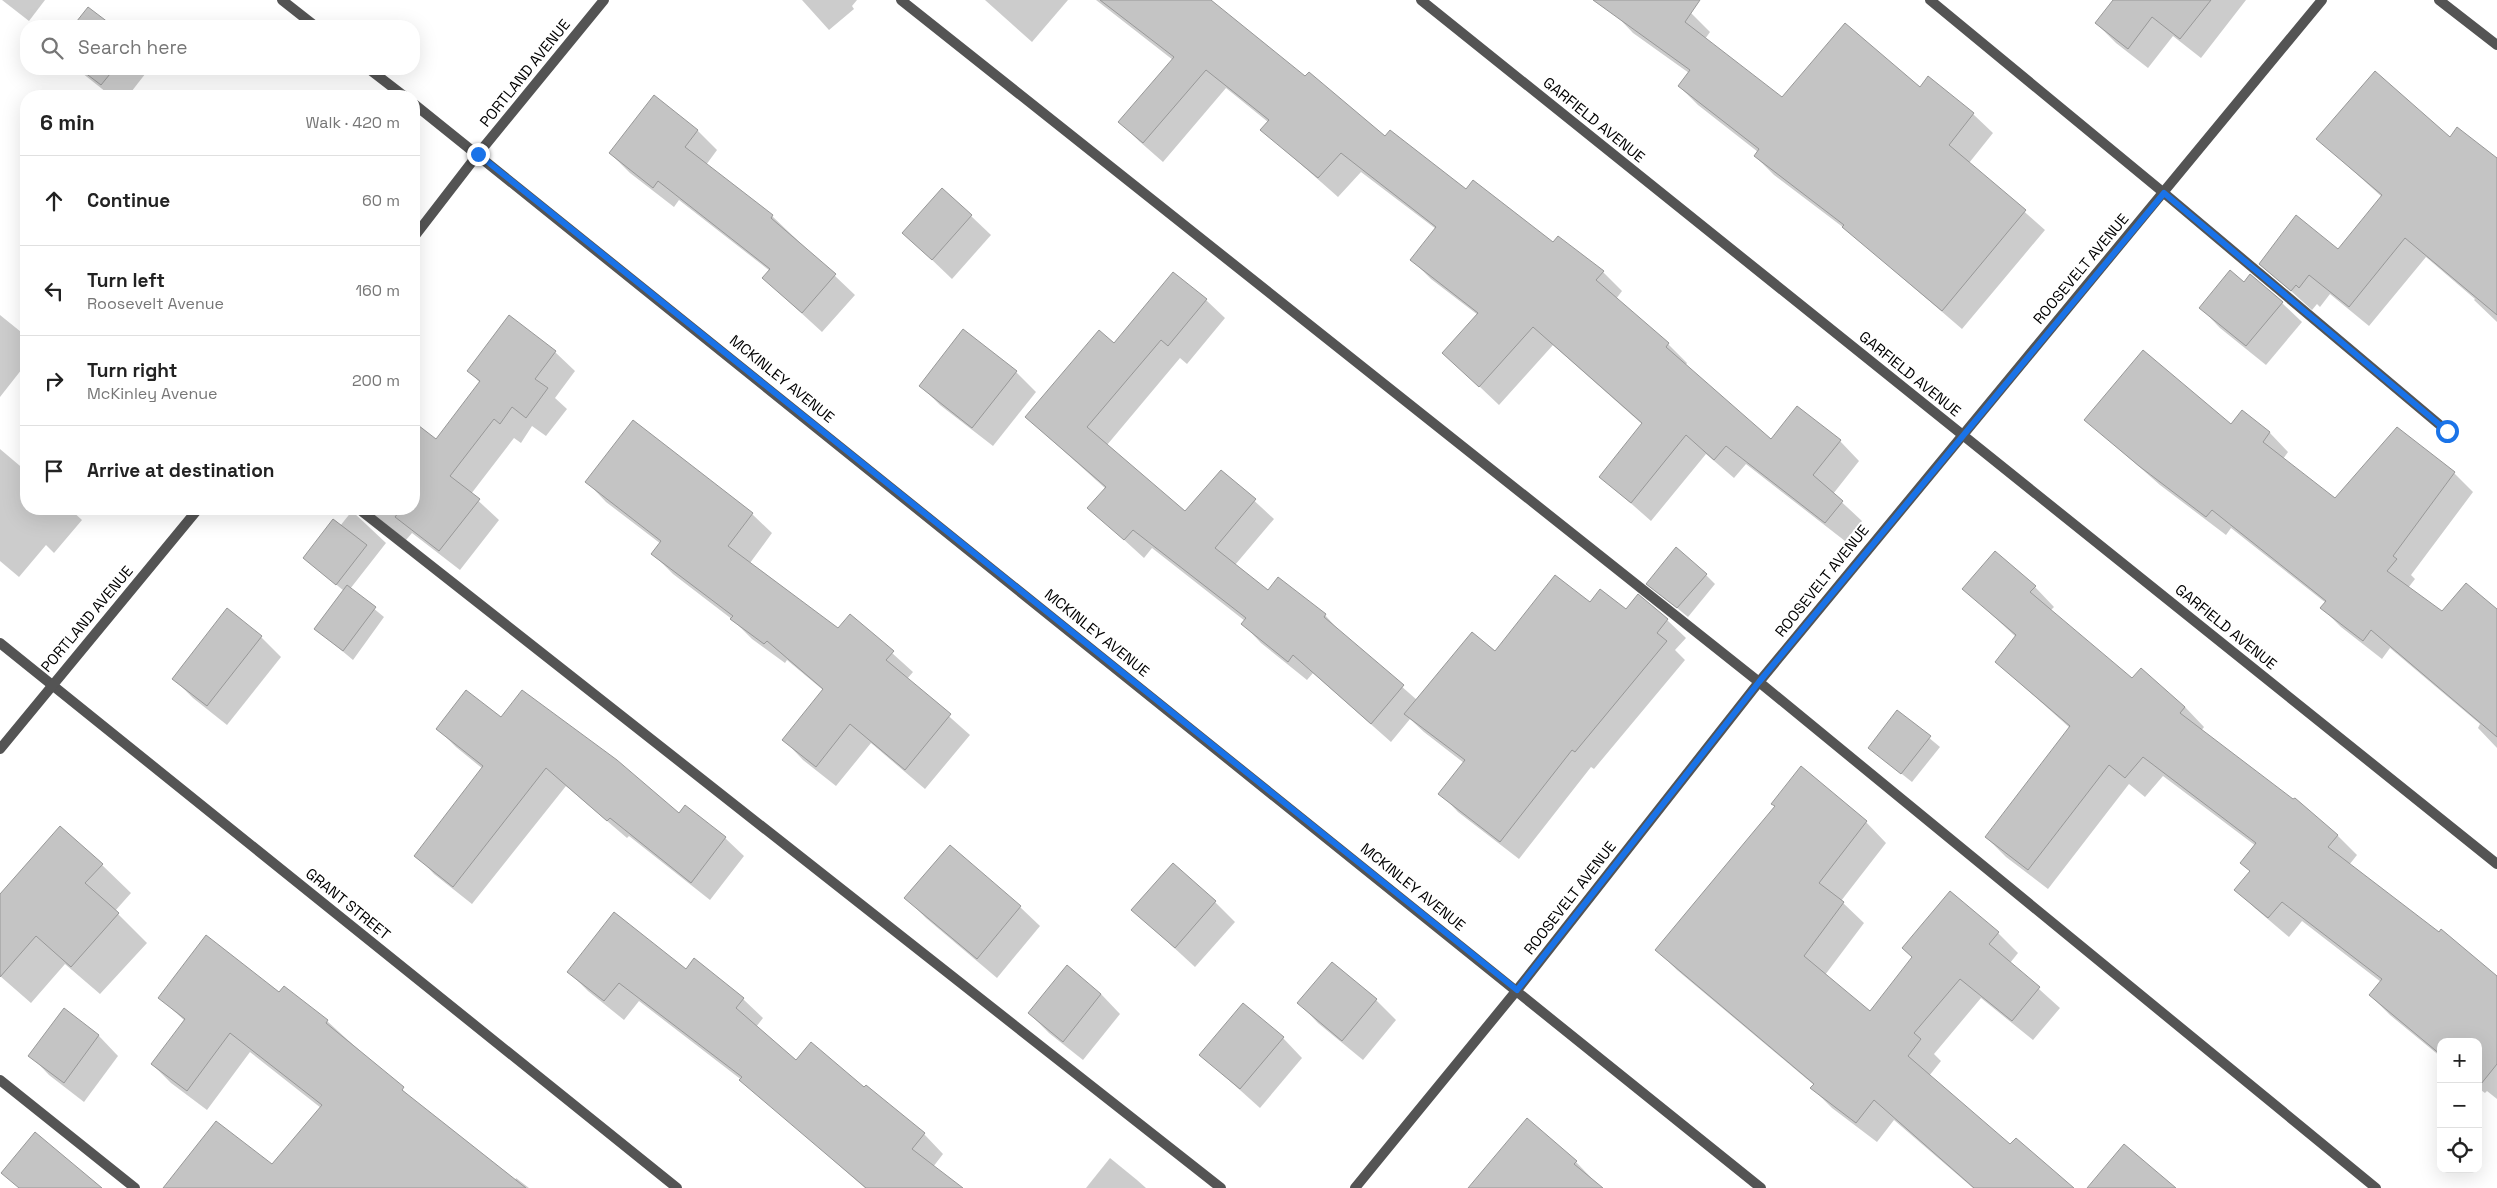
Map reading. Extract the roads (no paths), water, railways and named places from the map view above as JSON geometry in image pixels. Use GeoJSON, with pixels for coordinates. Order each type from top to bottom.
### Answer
{"type":"FeatureCollection","features":[{"type":"Feature","properties":{"kind":"street"},"geometry":{"type":"LineString","coordinates":[[282,0],[307,20]]}},
{"type":"Feature","properties":{"kind":"street","name":"PORTLAND AVENUE"},"geometry":{"type":"LineString","coordinates":[[420,229],[478,154],[604,0]]}},
{"type":"Feature","properties":{"kind":"street"},"geometry":{"type":"LineString","coordinates":[[901,0],[1759,682],[2376,1188]]}},
{"type":"Feature","properties":{"kind":"street","name":"GARFIELD AVENUE"},"geometry":{"type":"LineString","coordinates":[[1421,0],[2497,864]]}},
{"type":"Feature","properties":{"kind":"street"},"geometry":{"type":"LineString","coordinates":[[1930,0],[2164,193],[2447,431]]}},
{"type":"Feature","properties":{"kind":"street","name":"ROOSEVELT AVENUE"},"geometry":{"type":"LineString","coordinates":[[1354,1188],[1517,990],[1759,682],[2322,0]]}},
{"type":"Feature","properties":{"kind":"street"},"geometry":{"type":"LineString","coordinates":[[2439,0],[2497,45]]}},
{"type":"Feature","properties":{"kind":"street"},"geometry":{"type":"LineString","coordinates":[[377,75],[396,90]]}},
{"type":"Feature","properties":{"kind":"street","name":"MCKINLEY AVENUE"},"geometry":{"type":"LineString","coordinates":[[420,109],[1761,1188]]}},
{"type":"Feature","properties":{"kind":"street","name":"PORTLAND AVENUE"},"geometry":{"type":"LineString","coordinates":[[0,749],[193,515]]}},
{"type":"Feature","properties":{"kind":"street"},"geometry":{"type":"LineString","coordinates":[[367,515],[1221,1188]]}},
{"type":"Feature","properties":{"kind":"street","name":"GRANT STREET"},"geometry":{"type":"LineString","coordinates":[[0,643],[677,1188]]}},
{"type":"Feature","properties":{"kind":"street"},"geometry":{"type":"LineString","coordinates":[[0,1080],[135,1188]]}}]}
